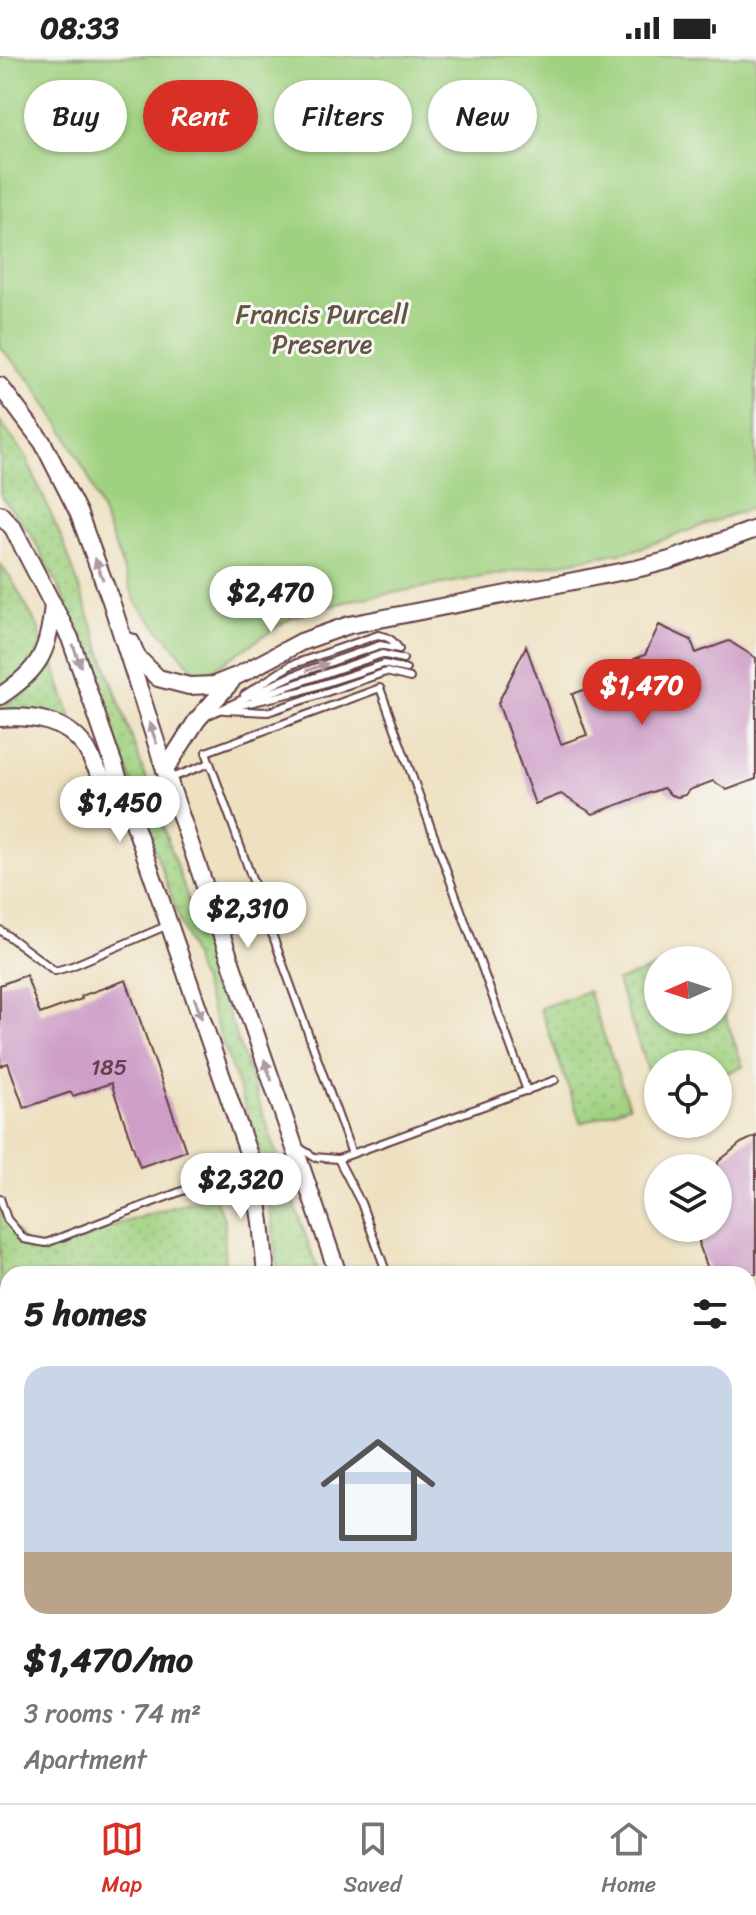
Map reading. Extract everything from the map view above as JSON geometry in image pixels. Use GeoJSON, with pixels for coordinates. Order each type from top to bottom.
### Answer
{"type":"FeatureCollection","features":[{"type":"Feature","properties":{"kind":"main road"},"geometry":{"type":"LineString","coordinates":[[0,386],[43,443],[78,512],[111,601],[335,1266]]}},
{"type":"Feature","properties":{"kind":"main road"},"geometry":{"type":"LineString","coordinates":[[0,514],[13,528],[53,603],[79,663],[252,1164],[265,1266]]}},
{"type":"Feature","properties":{"kind":"main road"},"geometry":{"type":"LineString","coordinates":[[111,601],[137,657],[158,678],[189,686],[214,685],[301,642],[349,625],[640,568],[756,529]]}},
{"type":"Feature","properties":{"kind":"main road"},"geometry":{"type":"LineString","coordinates":[[0,696],[36,667],[50,632],[53,603]]}},
{"type":"Feature","properties":{"kind":"main road"},"geometry":{"type":"LineString","coordinates":[[167,774],[197,720],[239,675]]}},
{"type":"Feature","properties":{"kind":"main road"},"geometry":{"type":"LineString","coordinates":[[0,718],[58,724],[78,740],[110,788],[146,858]]}},
{"type":"Feature","properties":{"kind":"lane"},"geometry":{"type":"LineString","coordinates":[[220,710],[291,665],[378,635],[387,636],[399,649]]}},
{"type":"Feature","properties":{"kind":"lane"},"geometry":{"type":"LineString","coordinates":[[197,720],[382,654],[403,659]]}},
{"type":"Feature","properties":{"kind":"lane"},"geometry":{"type":"LineString","coordinates":[[220,710],[301,691],[384,664],[406,669]]}},
{"type":"Feature","properties":{"kind":"lane"},"geometry":{"type":"LineString","coordinates":[[220,710],[268,712],[386,672],[410,678]]}},
{"type":"Feature","properties":{"kind":"lane"},"geometry":{"type":"LineString","coordinates":[[352,1154],[206,752],[380,688],[527,1091]]}},
{"type":"Feature","properties":{"kind":"lane"},"geometry":{"type":"LineString","coordinates":[[167,774],[210,763]]}},
{"type":"Feature","properties":{"kind":"lane"},"geometry":{"type":"LineString","coordinates":[[0,930],[55,971],[169,925]]}},
{"type":"Feature","properties":{"kind":"lane"},"geometry":{"type":"LineString","coordinates":[[294,1144],[314,1157],[338,1159],[555,1080]]}},
{"type":"Feature","properties":{"kind":"lane"},"geometry":{"type":"LineString","coordinates":[[338,1159],[361,1203],[384,1266]]}},
{"type":"Feature","properties":{"kind":"lane"},"geometry":{"type":"LineString","coordinates":[[0,1198],[7,1219],[24,1239],[46,1243],[252,1164]]}},
{"type":"Feature","properties":{"kind":"green space","name":"Francis Purcell Preserve"},"geometry":{"type":"Polygon","coordinates":[[[0,56],[756,56],[756,506],[635,550],[352,600],[292,617],[201,678],[136,603],[89,478],[67,436],[32,382],[0,347],[0,56]]]}},
{"type":"Feature","properties":{"kind":"green space"},"geometry":{"type":"Polygon","coordinates":[[[0,421],[26,457],[64,544],[316,1266],[277,1266],[269,1202],[254,1132],[80,636],[31,534],[0,495],[0,421]]]}},
{"type":"Feature","properties":{"kind":"green space"},"geometry":{"type":"Polygon","coordinates":[[[0,564],[39,629],[41,645],[33,665],[0,689],[0,564]]]}},
{"type":"Feature","properties":{"kind":"green space"},"geometry":{"type":"Polygon","coordinates":[[[51,658],[76,732],[0,712],[0,707],[36,682],[51,658]]]}},
{"type":"Feature","properties":{"kind":"green space"},"geometry":{"type":"Polygon","coordinates":[[[644,972],[644,1034],[732,1034],[743,1067],[732,1071],[732,1050],[644,1050],[644,1059],[617,981],[644,972]]]}},
{"type":"Feature","properties":{"kind":"green space"},"geometry":{"type":"Polygon","coordinates":[[[588,991],[629,1106],[581,1123],[540,1008],[588,991]]]}},
{"type":"Feature","properties":{"kind":"green space"},"geometry":{"type":"Polygon","coordinates":[[[213,1195],[225,1220],[224,1266],[0,1266],[0,1209],[30,1251],[213,1195]]]}},
{"type":"Feature","properties":{"kind":"building"},"geometry":{"type":"Polygon","coordinates":[[[659,625],[691,640],[696,653],[729,641],[756,658],[756,779],[727,790],[713,781],[678,797],[663,788],[593,814],[561,794],[535,804],[498,703],[526,646],[561,744],[587,735],[572,694],[624,676],[634,659],[645,655],[659,625]]]}},
{"type":"Feature","properties":{"kind":"building"},"geometry":{"type":"Polygon","coordinates":[[[26,975],[40,1014],[126,980],[186,1151],[140,1167],[111,1083],[24,1108],[8,1063],[0,1066],[0,985],[26,975]]]}},
{"type":"Feature","properties":{"kind":"building"},"geometry":{"type":"Polygon","coordinates":[[[756,1136],[756,1266],[707,1266],[700,1247],[699,1242],[732,1242],[732,1154],[728,1154],[756,1136]]]}}]}
